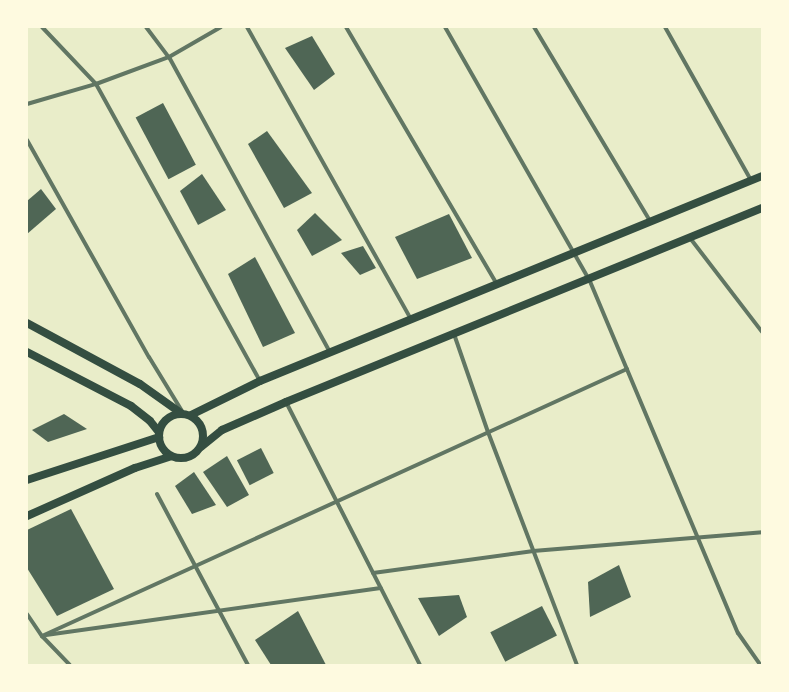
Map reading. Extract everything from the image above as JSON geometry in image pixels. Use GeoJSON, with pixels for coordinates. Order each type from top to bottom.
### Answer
{"type":"FeatureCollection","features":[{"type":"Feature","properties":{"kind":"main road"},"geometry":{"type":"LineString","coordinates":[[27,480],[159,434],[166,419],[185,414],[330,352],[762,176]]}},
{"type":"Feature","properties":{"kind":"main road"},"geometry":{"type":"LineString","coordinates":[[27,352],[131,406],[150,421],[159,434],[162,448],[171,456],[176,458],[188,457],[197,452],[222,430],[286,402],[762,208]]}},
{"type":"Feature","properties":{"kind":"main road"},"geometry":{"type":"LineString","coordinates":[[27,323],[140,384],[200,423],[204,435],[201,448]]}},
{"type":"Feature","properties":{"kind":"main road"},"geometry":{"type":"LineString","coordinates":[[27,516],[135,468],[171,456]]}},
{"type":"Feature","properties":{"kind":"street"},"geometry":{"type":"LineString","coordinates":[[42,27],[96,84],[260,381]]}},
{"type":"Feature","properties":{"kind":"street"},"geometry":{"type":"LineString","coordinates":[[146,27],[169,57],[330,352]]}},
{"type":"Feature","properties":{"kind":"street"},"geometry":{"type":"LineString","coordinates":[[27,104],[96,84],[169,57],[221,27]]}},
{"type":"Feature","properties":{"kind":"street"},"geometry":{"type":"LineString","coordinates":[[247,27],[411,319]]}},
{"type":"Feature","properties":{"kind":"street"},"geometry":{"type":"LineString","coordinates":[[346,27],[497,284]]}},
{"type":"Feature","properties":{"kind":"street"},"geometry":{"type":"LineString","coordinates":[[445,27],[589,278],[738,633],[760,665]]}},
{"type":"Feature","properties":{"kind":"street"},"geometry":{"type":"LineString","coordinates":[[534,27],[651,222]]}},
{"type":"Feature","properties":{"kind":"street"},"geometry":{"type":"LineString","coordinates":[[665,27],[751,181]]}},
{"type":"Feature","properties":{"kind":"street"},"geometry":{"type":"LineString","coordinates":[[27,140],[149,357],[185,414]]}},
{"type":"Feature","properties":{"kind":"street"},"geometry":{"type":"LineString","coordinates":[[690,238],[762,332]]}},
{"type":"Feature","properties":{"kind":"street"},"geometry":{"type":"LineString","coordinates":[[454,334],[488,432],[577,665]]}},
{"type":"Feature","properties":{"kind":"street"},"geometry":{"type":"LineString","coordinates":[[42,636],[627,369]]}},
{"type":"Feature","properties":{"kind":"street"},"geometry":{"type":"LineString","coordinates":[[286,402],[335,502],[374,573],[420,665]]}},
{"type":"Feature","properties":{"kind":"street"},"geometry":{"type":"LineString","coordinates":[[157,494],[248,665]]}},
{"type":"Feature","properties":{"kind":"street"},"geometry":{"type":"LineString","coordinates":[[374,573],[533,551],[762,532]]}},
{"type":"Feature","properties":{"kind":"street"},"geometry":{"type":"LineString","coordinates":[[42,636],[381,588]]}},
{"type":"Feature","properties":{"kind":"street"},"geometry":{"type":"LineString","coordinates":[[27,614],[42,636],[70,665]]}},
{"type":"Feature","properties":{"kind":"building"},"geometry":{"type":"Polygon","coordinates":[[[312,36],[335,74],[314,90],[285,48],[312,36]]]}},
{"type":"Feature","properties":{"kind":"building"},"geometry":{"type":"Polygon","coordinates":[[[163,103],[196,165],[168,179],[136,118],[163,103]]]}},
{"type":"Feature","properties":{"kind":"building"},"geometry":{"type":"Polygon","coordinates":[[[267,131],[312,193],[284,208],[248,144],[267,131]]]}},
{"type":"Feature","properties":{"kind":"building"},"geometry":{"type":"Polygon","coordinates":[[[202,174],[226,210],[198,225],[180,191],[202,174]]]}},
{"type":"Feature","properties":{"kind":"building"},"geometry":{"type":"Polygon","coordinates":[[[41,189],[56,209],[27,234],[27,201],[41,189]]]}},
{"type":"Feature","properties":{"kind":"building"},"geometry":{"type":"Polygon","coordinates":[[[315,213],[342,240],[312,256],[297,230],[315,213]]]}},
{"type":"Feature","properties":{"kind":"building"},"geometry":{"type":"Polygon","coordinates":[[[449,214],[472,258],[417,279],[395,237],[449,214]]]}},
{"type":"Feature","properties":{"kind":"building"},"geometry":{"type":"Polygon","coordinates":[[[363,246],[376,268],[360,275],[341,253],[363,246]]]}},
{"type":"Feature","properties":{"kind":"building"},"geometry":{"type":"Polygon","coordinates":[[[255,257],[295,333],[263,347],[228,274],[255,257]]]}},
{"type":"Feature","properties":{"kind":"building"},"geometry":{"type":"Polygon","coordinates":[[[64,414],[87,429],[48,442],[32,430],[64,414]]]}},
{"type":"Feature","properties":{"kind":"building"},"geometry":{"type":"Polygon","coordinates":[[[261,448],[274,473],[250,485],[237,460],[261,448]]]}},
{"type":"Feature","properties":{"kind":"building"},"geometry":{"type":"Polygon","coordinates":[[[227,456],[249,495],[227,507],[203,472],[227,456]]]}},
{"type":"Feature","properties":{"kind":"building"},"geometry":{"type":"Polygon","coordinates":[[[194,472],[216,505],[192,514],[175,486],[194,472]]]}},
{"type":"Feature","properties":{"kind":"building"},"geometry":{"type":"Polygon","coordinates":[[[71,509],[114,589],[57,616],[27,568],[27,530],[71,509]]]}},
{"type":"Feature","properties":{"kind":"building"},"geometry":{"type":"Polygon","coordinates":[[[619,565],[631,597],[590,617],[588,582],[619,565]]]}},
{"type":"Feature","properties":{"kind":"building"},"geometry":{"type":"Polygon","coordinates":[[[459,595],[467,617],[439,636],[418,598],[459,595]]]}},
{"type":"Feature","properties":{"kind":"building"},"geometry":{"type":"Polygon","coordinates":[[[542,606],[557,635],[505,662],[490,632],[542,606]]]}},
{"type":"Feature","properties":{"kind":"building"},"geometry":{"type":"Polygon","coordinates":[[[298,611],[326,665],[271,665],[255,640],[298,611]]]}}]}
